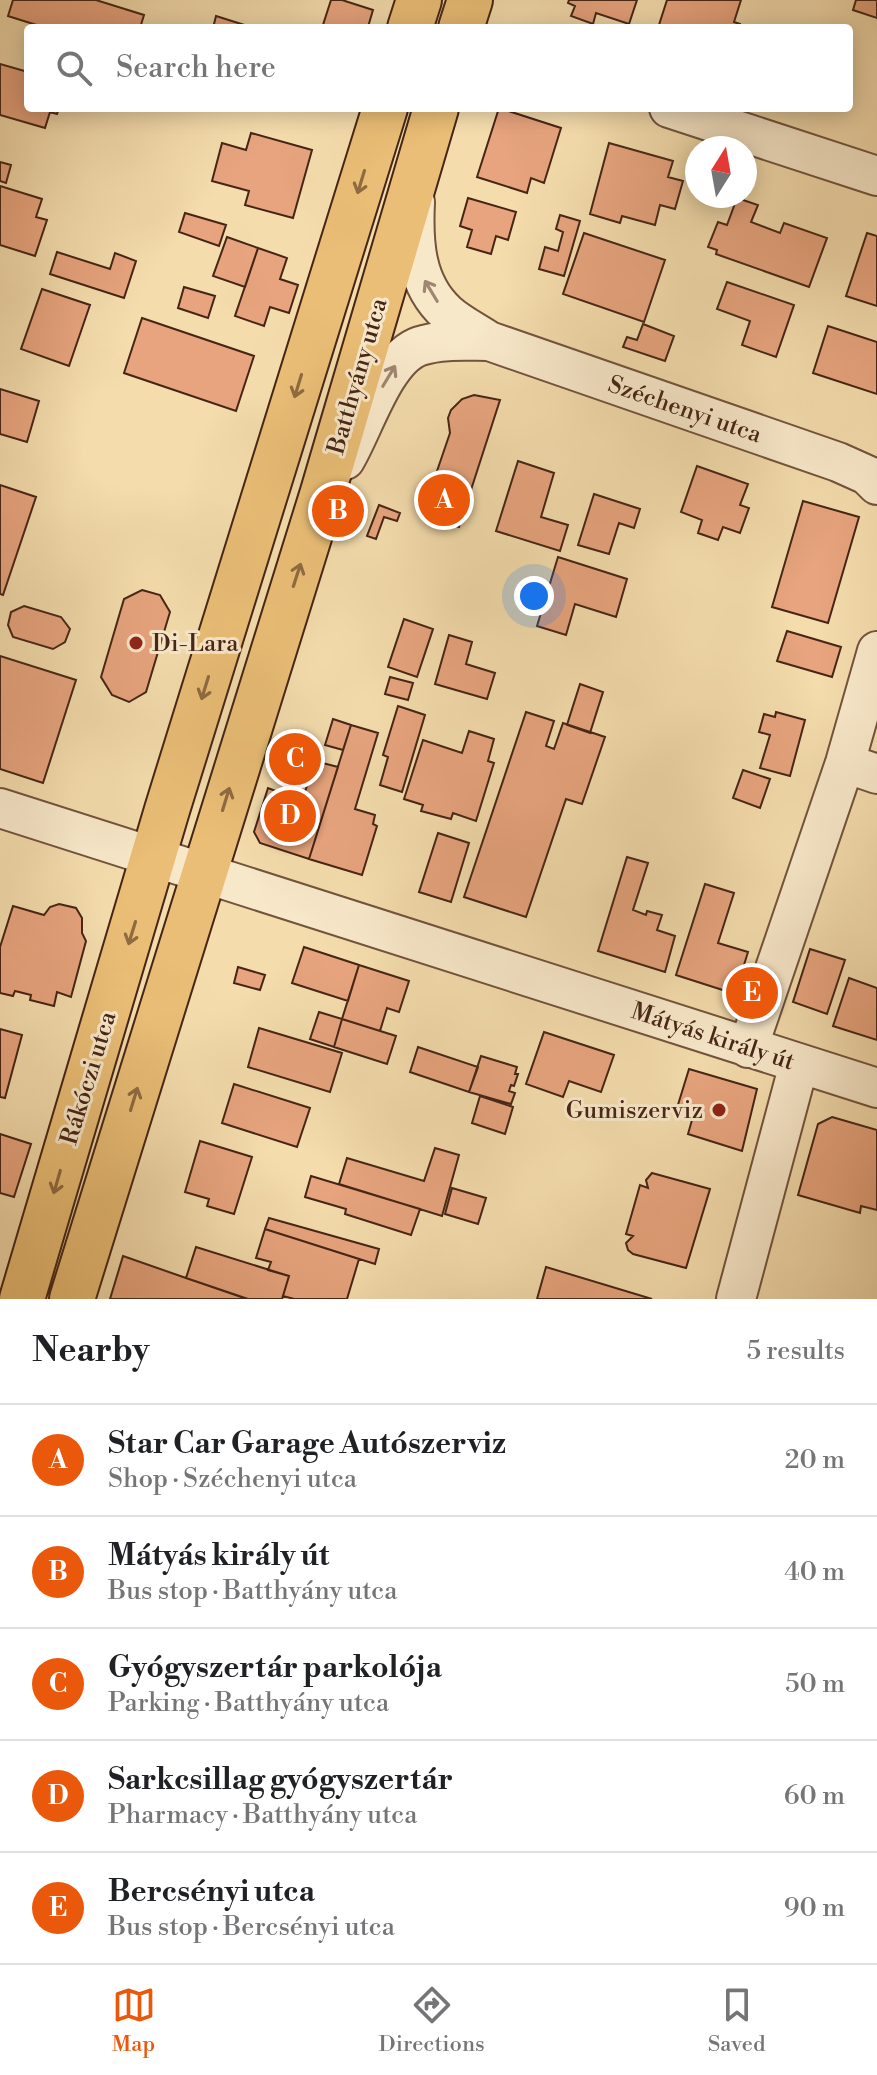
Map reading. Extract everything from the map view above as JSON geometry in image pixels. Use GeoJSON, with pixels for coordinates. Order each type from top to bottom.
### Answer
{"type":"FeatureCollection","features":[{"type":"Feature","properties":{"kind":"main road"},"geometry":{"type":"LineString","coordinates":[[411,24],[419,0]]}},
{"type":"Feature","properties":{"kind":"main road"},"geometry":{"type":"LineString","coordinates":[[462,24],[470,0]]}},
{"type":"Feature","properties":{"kind":"main road"},"geometry":{"type":"LineString","coordinates":[[154,858],[384,112]]}},
{"type":"Feature","properties":{"kind":"main road","name":"Batthyány utca"},"geometry":{"type":"LineString","coordinates":[[203,873],[323,492],[435,112]]}},
{"type":"Feature","properties":{"kind":"main road","name":"Rákóczi utca"},"geometry":{"type":"LineString","coordinates":[[22,1299],[154,858]]}},
{"type":"Feature","properties":{"kind":"main road","name":"Rákóczi utca"},"geometry":{"type":"LineString","coordinates":[[72,1299],[203,873]]}},
{"type":"Feature","properties":{"kind":"street"},"geometry":{"type":"LineString","coordinates":[[681,112],[877,176]]}},
{"type":"Feature","properties":{"kind":"street","name":"Széchenyi utca"},"geometry":{"type":"LineString","coordinates":[[415,175],[413,239],[428,292],[448,314],[489,341],[838,462],[867,475],[877,485]]}},
{"type":"Feature","properties":{"kind":"street","name":"Széchenyi utca"},"geometry":{"type":"LineString","coordinates":[[323,492],[353,446],[395,365],[417,347],[445,341],[489,341]]}},
{"type":"Feature","properties":{"kind":"street"},"geometry":{"type":"LineString","coordinates":[[748,1048],[861,769],[877,651]]}},
{"type":"Feature","properties":{"kind":"street","name":"Mátyás király út"},"geometry":{"type":"LineString","coordinates":[[0,808],[877,1088]]}},
{"type":"Feature","properties":{"kind":"street"},"geometry":{"type":"LineString","coordinates":[[736,1299],[799,1064]]}},
{"type":"Feature","properties":{"kind":"building"},"geometry":{"type":"Polygon","coordinates":[[[13,0],[96,0],[144,15],[141,24],[33,24],[8,16],[13,0]]]}},
{"type":"Feature","properties":{"kind":"building"},"geometry":{"type":"Polygon","coordinates":[[[331,0],[342,0],[373,10],[369,24],[323,24],[331,0]]]}},
{"type":"Feature","properties":{"kind":"building"},"geometry":{"type":"Polygon","coordinates":[[[569,0],[637,0],[629,24],[596,13],[593,24],[571,16],[575,6],[568,3],[569,0]]]}},
{"type":"Feature","properties":{"kind":"building"},"geometry":{"type":"Polygon","coordinates":[[[667,0],[741,0],[734,22],[740,24],[659,24],[667,0]]]}},
{"type":"Feature","properties":{"kind":"building"},"geometry":{"type":"Polygon","coordinates":[[[856,0],[877,0],[877,18],[853,10],[856,0]]]}},
{"type":"Feature","properties":{"kind":"building"},"geometry":{"type":"Polygon","coordinates":[[[216,16],[241,24],[214,24],[216,16]]]}},
{"type":"Feature","properties":{"kind":"building"},"geometry":{"type":"Polygon","coordinates":[[[0,64],[24,71],[24,112],[50,112],[45,128],[0,115],[0,64]]]}},
{"type":"Feature","properties":{"kind":"building"},"geometry":{"type":"Polygon","coordinates":[[[498,112],[511,112],[561,128],[544,183],[531,178],[527,193],[477,177],[498,112]]]}},
{"type":"Feature","properties":{"kind":"building"},"geometry":{"type":"Polygon","coordinates":[[[251,133],[312,150],[293,218],[245,205],[249,191],[212,181],[222,143],[246,150],[251,133]]]}},
{"type":"Feature","properties":{"kind":"building"},"geometry":{"type":"Polygon","coordinates":[[[609,143],[673,161],[668,177],[683,181],[675,209],[660,205],[655,225],[622,216],[620,223],[590,214],[609,143]]]}},
{"type":"Feature","properties":{"kind":"building"},"geometry":{"type":"Polygon","coordinates":[[[0,162],[11,165],[6,183],[0,181],[0,162]]]}},
{"type":"Feature","properties":{"kind":"building"},"geometry":{"type":"Polygon","coordinates":[[[0,186],[42,199],[36,217],[47,220],[35,256],[0,245],[0,186]]]}},
{"type":"Feature","properties":{"kind":"building"},"geometry":{"type":"Polygon","coordinates":[[[468,198],[516,212],[508,240],[496,236],[491,254],[467,247],[472,230],[460,226],[468,198]]]}},
{"type":"Feature","properties":{"kind":"building"},"geometry":{"type":"Polygon","coordinates":[[[733,208],[757,208],[751,222],[780,233],[784,223],[827,238],[809,287],[716,254],[717,250],[708,247],[718,222],[727,225],[733,208]]]}},
{"type":"Feature","properties":{"kind":"building"},"geometry":{"type":"Polygon","coordinates":[[[185,213],[226,225],[219,246],[179,232],[185,213]]]}},
{"type":"Feature","properties":{"kind":"building"},"geometry":{"type":"Polygon","coordinates":[[[560,215],[580,221],[564,276],[539,269],[545,247],[558,251],[563,232],[556,229],[560,215]]]}},
{"type":"Feature","properties":{"kind":"building"},"geometry":{"type":"Polygon","coordinates":[[[584,233],[665,260],[644,322],[563,294],[584,233]]]}},
{"type":"Feature","properties":{"kind":"building"},"geometry":{"type":"Polygon","coordinates":[[[867,233],[877,236],[877,306],[846,296],[867,233]]]}},
{"type":"Feature","properties":{"kind":"building"},"geometry":{"type":"Polygon","coordinates":[[[227,237],[258,248],[245,287],[213,276],[227,237]]]}},
{"type":"Feature","properties":{"kind":"building"},"geometry":{"type":"Polygon","coordinates":[[[258,248],[287,258],[280,279],[298,285],[289,313],[270,307],[264,326],[235,316],[258,248]]]}},
{"type":"Feature","properties":{"kind":"building"},"geometry":{"type":"Polygon","coordinates":[[[57,252],[110,269],[115,253],[136,261],[124,298],[50,274],[57,252]]]}},
{"type":"Feature","properties":{"kind":"building"},"geometry":{"type":"Polygon","coordinates":[[[727,282],[794,305],[776,357],[742,345],[750,321],[717,309],[727,282]]]}},
{"type":"Feature","properties":{"kind":"building"},"geometry":{"type":"Polygon","coordinates":[[[184,287],[215,296],[208,318],[178,308],[184,287]]]}},
{"type":"Feature","properties":{"kind":"building"},"geometry":{"type":"Polygon","coordinates":[[[42,289],[90,305],[69,366],[21,349],[42,289]]]}},
{"type":"Feature","properties":{"kind":"building"},"geometry":{"type":"Polygon","coordinates":[[[142,318],[254,356],[236,411],[124,373],[142,318]]]}},
{"type":"Feature","properties":{"kind":"building"},"geometry":{"type":"Polygon","coordinates":[[[643,324],[674,336],[665,361],[623,347],[627,337],[637,340],[643,324]]]}},
{"type":"Feature","properties":{"kind":"building"},"geometry":{"type":"Polygon","coordinates":[[[828,326],[877,342],[877,394],[813,373],[828,326]]]}},
{"type":"Feature","properties":{"kind":"building"},"geometry":{"type":"Polygon","coordinates":[[[0,389],[39,401],[27,442],[0,434],[0,389]]]}},
{"type":"Feature","properties":{"kind":"building"},"geometry":{"type":"Polygon","coordinates":[[[474,395],[500,400],[459,527],[422,515],[450,433],[448,418],[451,410],[462,399],[474,395]]]}},
{"type":"Feature","properties":{"kind":"building"},"geometry":{"type":"Polygon","coordinates":[[[518,461],[554,473],[541,517],[568,525],[560,551],[496,531],[518,461]]]}},
{"type":"Feature","properties":{"kind":"building"},"geometry":{"type":"Polygon","coordinates":[[[697,466],[748,484],[740,505],[749,508],[740,533],[723,527],[718,540],[698,533],[702,520],[681,512],[697,466]]]}},
{"type":"Feature","properties":{"kind":"building"},"geometry":{"type":"Polygon","coordinates":[[[0,485],[36,497],[3,595],[0,594],[0,485]]]}},
{"type":"Feature","properties":{"kind":"building"},"geometry":{"type":"Polygon","coordinates":[[[594,494],[640,509],[634,528],[619,523],[609,554],[578,545],[594,494]]]}},
{"type":"Feature","properties":{"kind":"building"},"geometry":{"type":"Polygon","coordinates":[[[803,501],[859,517],[828,623],[772,607],[803,501]]]}},
{"type":"Feature","properties":{"kind":"building"},"geometry":{"type":"Polygon","coordinates":[[[379,505],[400,513],[397,521],[384,517],[376,539],[367,536],[379,505]]]}},
{"type":"Feature","properties":{"kind":"building"},"geometry":{"type":"Polygon","coordinates":[[[558,557],[627,579],[616,617],[575,604],[566,635],[537,626],[558,557]]]}},
{"type":"Feature","properties":{"kind":"building"},"geometry":{"type":"Polygon","coordinates":[[[142,590],[160,595],[170,612],[146,692],[129,702],[112,695],[101,677],[124,599],[142,590]]]}},
{"type":"Feature","properties":{"kind":"building"},"geometry":{"type":"Polygon","coordinates":[[[24,606],[61,617],[70,629],[65,642],[53,649],[13,637],[8,625],[11,612],[24,606]]]}},
{"type":"Feature","properties":{"kind":"building"},"geometry":{"type":"Polygon","coordinates":[[[404,619],[433,629],[417,677],[388,667],[404,619]]]}},
{"type":"Feature","properties":{"kind":"building"},"geometry":{"type":"Polygon","coordinates":[[[787,631],[841,647],[832,677],[777,661],[787,631]]]}},
{"type":"Feature","properties":{"kind":"building"},"geometry":{"type":"Polygon","coordinates":[[[449,635],[472,642],[466,664],[495,673],[487,699],[435,684],[449,635]]]}},
{"type":"Feature","properties":{"kind":"building"},"geometry":{"type":"Polygon","coordinates":[[[0,656],[76,680],[43,783],[0,769],[0,656]]]}},
{"type":"Feature","properties":{"kind":"building"},"geometry":{"type":"Polygon","coordinates":[[[390,677],[413,683],[408,700],[385,694],[390,677]]]}},
{"type":"Feature","properties":{"kind":"building"},"geometry":{"type":"Polygon","coordinates":[[[580,684],[603,692],[590,733],[567,725],[580,684]]]}},
{"type":"Feature","properties":{"kind":"building"},"geometry":{"type":"Polygon","coordinates":[[[398,706],[425,715],[402,792],[380,785],[388,757],[383,755],[398,706]]]}},
{"type":"Feature","properties":{"kind":"building"},"geometry":{"type":"Polygon","coordinates":[[[526,712],[554,721],[546,746],[554,749],[563,723],[605,737],[582,804],[566,799],[526,917],[464,897],[526,712]]]}},
{"type":"Feature","properties":{"kind":"building"},"geometry":{"type":"Polygon","coordinates":[[[776,712],[805,720],[790,776],[760,768],[770,735],[759,732],[764,714],[775,717],[776,712]]]}},
{"type":"Feature","properties":{"kind":"building"},"geometry":{"type":"Polygon","coordinates":[[[333,719],[351,725],[343,750],[325,745],[333,719]]]}},
{"type":"Feature","properties":{"kind":"building"},"geometry":{"type":"Polygon","coordinates":[[[351,725],[378,733],[355,809],[375,815],[373,824],[377,826],[362,875],[309,859],[351,725]]]}},
{"type":"Feature","properties":{"kind":"building"},"geometry":{"type":"Polygon","coordinates":[[[469,731],[494,739],[488,761],[494,763],[476,821],[453,813],[451,819],[421,811],[423,805],[404,799],[423,740],[462,753],[469,731]]]}},
{"type":"Feature","properties":{"kind":"building"},"geometry":{"type":"Polygon","coordinates":[[[315,761],[338,767],[309,859],[260,843],[254,832],[268,788],[302,801],[315,761]]]}},
{"type":"Feature","properties":{"kind":"building"},"geometry":{"type":"Polygon","coordinates":[[[743,770],[770,779],[760,808],[733,798],[743,770]]]}},
{"type":"Feature","properties":{"kind":"building"},"geometry":{"type":"Polygon","coordinates":[[[438,833],[469,843],[451,902],[419,892],[438,833]]]}},
{"type":"Feature","properties":{"kind":"building"},"geometry":{"type":"Polygon","coordinates":[[[627,857],[648,863],[633,910],[646,915],[647,911],[662,915],[657,930],[675,936],[665,972],[598,951],[627,857]]]}},
{"type":"Feature","properties":{"kind":"building"},"geometry":{"type":"Polygon","coordinates":[[[705,884],[734,893],[718,943],[748,952],[735,994],[676,975],[705,884]]]}},
{"type":"Feature","properties":{"kind":"building"},"geometry":{"type":"Polygon","coordinates":[[[59,904],[76,908],[82,918],[82,933],[86,941],[71,997],[57,992],[54,1006],[30,1000],[31,995],[15,991],[13,996],[0,993],[0,947],[13,906],[44,915],[50,907],[59,904]]]}},
{"type":"Feature","properties":{"kind":"building"},"geometry":{"type":"Polygon","coordinates":[[[304,947],[359,965],[348,1001],[292,983],[304,947]]]}},
{"type":"Feature","properties":{"kind":"building"},"geometry":{"type":"Polygon","coordinates":[[[810,949],[845,960],[827,1014],[793,1002],[810,949]]]}},
{"type":"Feature","properties":{"kind":"building"},"geometry":{"type":"Polygon","coordinates":[[[359,965],[409,981],[399,1012],[387,1008],[380,1031],[342,1019],[359,965]]]}},
{"type":"Feature","properties":{"kind":"building"},"geometry":{"type":"Polygon","coordinates":[[[238,967],[265,975],[260,990],[234,983],[238,967]]]}},
{"type":"Feature","properties":{"kind":"building"},"geometry":{"type":"Polygon","coordinates":[[[849,978],[877,988],[877,1040],[833,1026],[849,978]]]}},
{"type":"Feature","properties":{"kind":"building"},"geometry":{"type":"Polygon","coordinates":[[[319,1012],[342,1019],[334,1047],[310,1039],[319,1012]]]}},
{"type":"Feature","properties":{"kind":"building"},"geometry":{"type":"Polygon","coordinates":[[[342,1019],[396,1036],[387,1064],[334,1047],[342,1019]]]}},
{"type":"Feature","properties":{"kind":"building"},"geometry":{"type":"Polygon","coordinates":[[[259,1028],[342,1053],[330,1092],[248,1067],[259,1028]]]}},
{"type":"Feature","properties":{"kind":"building"},"geometry":{"type":"Polygon","coordinates":[[[0,1029],[22,1035],[5,1098],[0,1097],[0,1029]]]}},
{"type":"Feature","properties":{"kind":"building"},"geometry":{"type":"Polygon","coordinates":[[[544,1032],[614,1055],[601,1092],[569,1081],[563,1097],[526,1084],[544,1032]]]}},
{"type":"Feature","properties":{"kind":"building"},"geometry":{"type":"Polygon","coordinates":[[[418,1047],[478,1067],[469,1092],[410,1072],[418,1047]]]}},
{"type":"Feature","properties":{"kind":"building"},"geometry":{"type":"Polygon","coordinates":[[[481,1056],[517,1067],[514,1086],[511,1085],[509,1091],[515,1093],[511,1104],[469,1092],[481,1056]]]}},
{"type":"Feature","properties":{"kind":"building","name":"Gumiszerviz"},"geometry":{"type":"Polygon","coordinates":[[[689,1069],[757,1089],[742,1151],[688,1134],[694,1113],[677,1108],[689,1069]]]}},
{"type":"Feature","properties":{"kind":"building"},"geometry":{"type":"Polygon","coordinates":[[[234,1084],[310,1108],[297,1147],[222,1123],[234,1084]]]}},
{"type":"Feature","properties":{"kind":"building"},"geometry":{"type":"Polygon","coordinates":[[[480,1096],[513,1107],[505,1134],[472,1123],[480,1096]]]}},
{"type":"Feature","properties":{"kind":"building"},"geometry":{"type":"Polygon","coordinates":[[[832,1117],[877,1130],[877,1210],[861,1206],[860,1213],[798,1195],[818,1124],[832,1117]]]}},
{"type":"Feature","properties":{"kind":"building"},"geometry":{"type":"Polygon","coordinates":[[[0,1134],[31,1144],[14,1197],[0,1193],[0,1134]]]}},
{"type":"Feature","properties":{"kind":"building"},"geometry":{"type":"Polygon","coordinates":[[[200,1141],[252,1157],[234,1214],[207,1206],[209,1199],[185,1192],[200,1141]]]}},
{"type":"Feature","properties":{"kind":"building"},"geometry":{"type":"Polygon","coordinates":[[[435,1148],[459,1155],[442,1216],[339,1184],[347,1158],[424,1181],[435,1148]]]}},
{"type":"Feature","properties":{"kind":"building"},"geometry":{"type":"Polygon","coordinates":[[[652,1173],[710,1189],[686,1268],[628,1250],[626,1243],[633,1236],[626,1234],[640,1185],[648,1188],[646,1180],[652,1173]]]}},
{"type":"Feature","properties":{"kind":"building"},"geometry":{"type":"Polygon","coordinates":[[[311,1176],[420,1209],[411,1235],[345,1214],[346,1209],[305,1197],[311,1176]]]}},
{"type":"Feature","properties":{"kind":"building"},"geometry":{"type":"Polygon","coordinates":[[[452,1188],[486,1198],[478,1224],[445,1214],[452,1188]]]}},
{"type":"Feature","properties":{"kind":"building"},"geometry":{"type":"Polygon","coordinates":[[[269,1218],[379,1249],[375,1264],[265,1229],[269,1218]]]}},
{"type":"Feature","properties":{"kind":"building"},"geometry":{"type":"Polygon","coordinates":[[[265,1229],[359,1259],[347,1299],[294,1299],[283,1296],[289,1276],[268,1270],[271,1262],[256,1258],[265,1229]]]}},
{"type":"Feature","properties":{"kind":"building"},"geometry":{"type":"Polygon","coordinates":[[[196,1247],[289,1276],[282,1299],[248,1299],[186,1278],[196,1247]]]}},
{"type":"Feature","properties":{"kind":"building"},"geometry":{"type":"Polygon","coordinates":[[[123,1256],[186,1278],[247,1299],[110,1299],[123,1256]]]}},
{"type":"Feature","properties":{"kind":"building"},"geometry":{"type":"Polygon","coordinates":[[[546,1267],[652,1299],[537,1299],[546,1267]]]}},
{"type":"Feature","properties":{"kind":"place","name":"Star Car Garage Autószerviz"},"geometry":{"type":"Point","coordinates":[444,500]}},
{"type":"Feature","properties":{"kind":"place","name":"Mátyás király út"},"geometry":{"type":"Point","coordinates":[338,511]}},
{"type":"Feature","properties":{"kind":"place","name":"Di-Lara"},"geometry":{"type":"Point","coordinates":[136,643]}},
{"type":"Feature","properties":{"kind":"place","name":"Gyógyszertár parkolója"},"geometry":{"type":"Point","coordinates":[295,759]}},
{"type":"Feature","properties":{"kind":"place","name":"Sarkcsillag gyógyszertár"},"geometry":{"type":"Point","coordinates":[290,816]}},
{"type":"Feature","properties":{"kind":"place","name":"Bercsényi utca"},"geometry":{"type":"Point","coordinates":[752,993]}},
{"type":"Feature","properties":{"kind":"place","name":"Gumiszerviz"},"geometry":{"type":"Point","coordinates":[719,1110]}}]}
